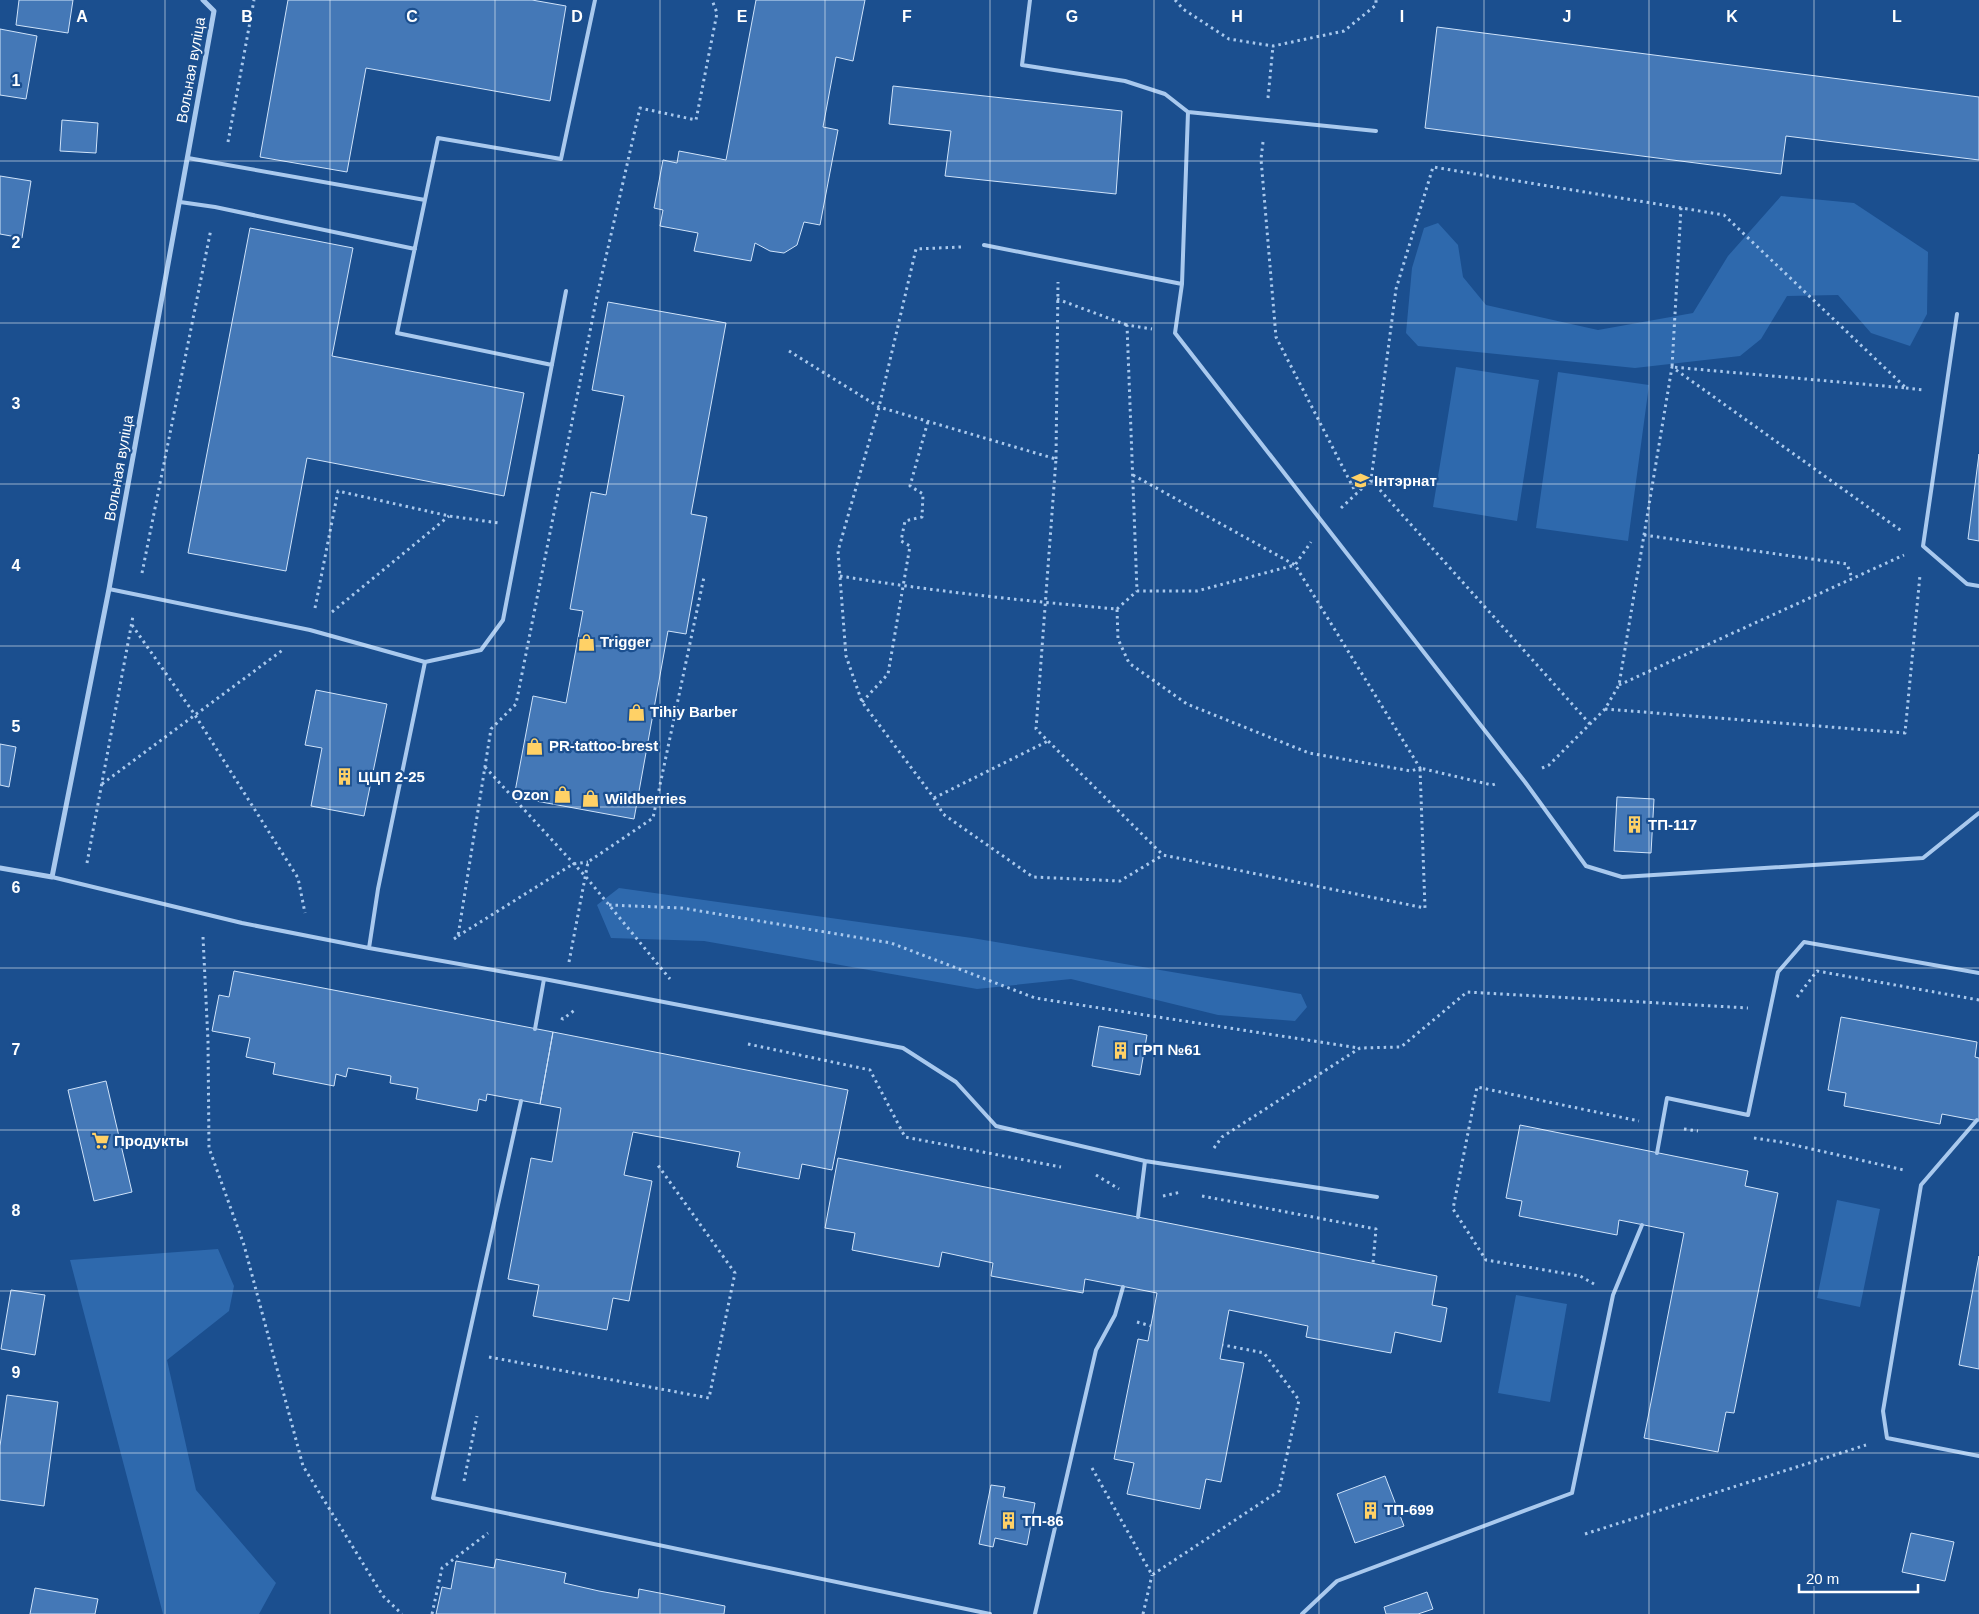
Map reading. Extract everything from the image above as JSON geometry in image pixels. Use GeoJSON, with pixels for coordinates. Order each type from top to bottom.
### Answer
{"type":"FeatureCollection","features":[{"type":"Feature","properties":{"kind":"street","name":"Вольная вуліца"},"geometry":{"type":"LineString","coordinates":[[52,877],[109,589],[214,11],[203,0]]}},
{"type":"Feature","properties":{"kind":"street"},"geometry":{"type":"LineString","coordinates":[[0,868],[52,877]]}},
{"type":"Feature","properties":{"kind":"lane"},"geometry":{"type":"LineString","coordinates":[[552,365],[397,332],[438,138],[561,159],[595,0]]}},
{"type":"Feature","properties":{"kind":"lane"},"geometry":{"type":"LineString","coordinates":[[1030,0],[1022,65],[1125,81],[1165,94],[1188,112],[1376,131]]}},
{"type":"Feature","properties":{"kind":"lane"},"geometry":{"type":"LineString","coordinates":[[1188,112],[1182,284],[1175,333],[1520,775],[1586,866],[1622,877],[1923,858],[1979,813]]}},
{"type":"Feature","properties":{"kind":"lane"},"geometry":{"type":"LineString","coordinates":[[188,158],[425,200]]}},
{"type":"Feature","properties":{"kind":"lane"},"geometry":{"type":"LineString","coordinates":[[180,202],[215,207],[414,249]]}},
{"type":"Feature","properties":{"kind":"lane"},"geometry":{"type":"LineString","coordinates":[[984,245],[1182,284]]}},
{"type":"Feature","properties":{"kind":"lane"},"geometry":{"type":"LineString","coordinates":[[109,589],[310,630],[426,662],[481,650],[503,620],[566,291]]}},
{"type":"Feature","properties":{"kind":"lane"},"geometry":{"type":"LineString","coordinates":[[1957,314],[1923,546],[1968,584],[1979,586]]}},
{"type":"Feature","properties":{"kind":"lane"},"geometry":{"type":"LineString","coordinates":[[369,948],[378,889],[426,662]]}},
{"type":"Feature","properties":{"kind":"lane"},"geometry":{"type":"LineString","coordinates":[[52,877],[198,913],[369,948],[544,979],[903,1048],[956,1082],[996,1126],[1145,1161],[1377,1197]]}},
{"type":"Feature","properties":{"kind":"lane"},"geometry":{"type":"LineString","coordinates":[[1657,1153],[1668,1098],[1748,1115],[1778,972],[1804,942],[1979,973]]}},
{"type":"Feature","properties":{"kind":"lane"},"geometry":{"type":"LineString","coordinates":[[535,1029],[544,979]]}},
{"type":"Feature","properties":{"kind":"lane"},"geometry":{"type":"LineString","coordinates":[[522,1101],[433,1498],[990,1614]]}},
{"type":"Feature","properties":{"kind":"lane"},"geometry":{"type":"LineString","coordinates":[[1977,1120],[1921,1185],[1883,1411],[1888,1438],[1979,1456]]}},
{"type":"Feature","properties":{"kind":"lane"},"geometry":{"type":"LineString","coordinates":[[1138,1217],[1145,1161]]}},
{"type":"Feature","properties":{"kind":"lane"},"geometry":{"type":"LineString","coordinates":[[1302,1614],[1338,1581],[1572,1494],[1613,1295],[1642,1225]]}},
{"type":"Feature","properties":{"kind":"lane"},"geometry":{"type":"LineString","coordinates":[[1035,1614],[1096,1350],[1115,1315],[1123,1287]]}},
{"type":"Feature","properties":{"kind":"path"},"geometry":{"type":"LineString","coordinates":[[224,165],[254,0]]}},
{"type":"Feature","properties":{"kind":"path"},"geometry":{"type":"LineString","coordinates":[[458,936],[484,767],[492,728],[516,704],[597,296],[640,108],[696,120],[717,12],[712,0]]}},
{"type":"Feature","properties":{"kind":"path"},"geometry":{"type":"LineString","coordinates":[[1175,0],[1182,9],[1229,40],[1273,46],[1344,31],[1376,5],[1376,0]]}},
{"type":"Feature","properties":{"kind":"path"},"geometry":{"type":"LineString","coordinates":[[1273,46],[1261,159],[1276,337],[1356,493]]}},
{"type":"Feature","properties":{"kind":"path"},"geometry":{"type":"LineString","coordinates":[[840,576],[903,586],[1045,603],[1117,609],[1137,591],[1197,591],[1295,565],[1324,524],[1371,480],[1396,289],[1433,167],[1724,215],[1906,388],[1672,367]]}},
{"type":"Feature","properties":{"kind":"path"},"geometry":{"type":"LineString","coordinates":[[83,884],[131,624],[215,207]]}},
{"type":"Feature","properties":{"kind":"path"},"geometry":{"type":"LineString","coordinates":[[1117,609],[1118,639],[1129,663],[1187,704],[1309,753],[1412,771],[1420,768],[1492,785],[1549,765],[1605,709],[1619,685],[1672,367],[1682,208]]}},
{"type":"Feature","properties":{"kind":"path"},"geometry":{"type":"LineString","coordinates":[[984,245],[916,249],[879,406],[838,550],[846,656],[862,702],[944,814],[1033,878],[1120,882],[1163,855]]}},
{"type":"Feature","properties":{"kind":"path"},"geometry":{"type":"LineString","coordinates":[[1058,260],[1056,459],[1036,729],[1163,855],[1425,908],[1420,768],[1295,565],[1133,475]]}},
{"type":"Feature","properties":{"kind":"path"},"geometry":{"type":"LineString","coordinates":[[1058,299],[1127,325],[1175,333]]}},
{"type":"Feature","properties":{"kind":"path"},"geometry":{"type":"LineString","coordinates":[[1127,325],[1137,591]]}},
{"type":"Feature","properties":{"kind":"path"},"geometry":{"type":"LineString","coordinates":[[789,351],[879,406],[1056,459]]}},
{"type":"Feature","properties":{"kind":"path"},"geometry":{"type":"LineString","coordinates":[[1672,367],[1923,546]]}},
{"type":"Feature","properties":{"kind":"path"},"geometry":{"type":"LineString","coordinates":[[862,702],[888,674],[910,546],[901,542],[905,521],[922,517],[923,494],[910,486],[928,421]]}},
{"type":"Feature","properties":{"kind":"path"},"geometry":{"type":"LineString","coordinates":[[1371,480],[1590,724]]}},
{"type":"Feature","properties":{"kind":"path"},"geometry":{"type":"LineString","coordinates":[[310,630],[338,490],[449,516],[521,527],[551,534]]}},
{"type":"Feature","properties":{"kind":"path"},"geometry":{"type":"LineString","coordinates":[[102,784],[310,630],[449,516]]}},
{"type":"Feature","properties":{"kind":"path"},"geometry":{"type":"LineString","coordinates":[[1644,535],[1847,564],[1852,578]]}},
{"type":"Feature","properties":{"kind":"path"},"geometry":{"type":"LineString","coordinates":[[1619,685],[1923,546]]}},
{"type":"Feature","properties":{"kind":"path"},"geometry":{"type":"LineString","coordinates":[[1605,709],[1906,732],[1923,546]]}},
{"type":"Feature","properties":{"kind":"path"},"geometry":{"type":"LineString","coordinates":[[427,958],[458,936],[573,864],[588,862],[653,818],[704,576]]}},
{"type":"Feature","properties":{"kind":"path"},"geometry":{"type":"LineString","coordinates":[[131,624],[195,716],[298,878],[310,936]]}},
{"type":"Feature","properties":{"kind":"path"},"geometry":{"type":"LineString","coordinates":[[934,798],[1048,741]]}},
{"type":"Feature","properties":{"kind":"path"},"geometry":{"type":"LineString","coordinates":[[484,767],[586,877],[691,1007]]}},
{"type":"Feature","properties":{"kind":"path"},"geometry":{"type":"LineString","coordinates":[[570,958],[588,862]]}},
{"type":"Feature","properties":{"kind":"path"},"geometry":{"type":"LineString","coordinates":[[609,905],[682,908],[891,943],[1035,998],[1360,1048],[1401,1047],[1466,992],[1788,1010],[1817,971],[1979,1000]]}},
{"type":"Feature","properties":{"kind":"path"},"geometry":{"type":"LineString","coordinates":[[198,913],[203,945],[208,1041],[209,1148],[244,1245],[302,1466],[382,1596],[402,1614]]}},
{"type":"Feature","properties":{"kind":"path"},"geometry":{"type":"LineString","coordinates":[[538,1013],[563,1019],[578,1008]]}},
{"type":"Feature","properties":{"kind":"path"},"geometry":{"type":"LineString","coordinates":[[741,1043],[870,1070],[905,1137],[1066,1168]]}},
{"type":"Feature","properties":{"kind":"path"},"geometry":{"type":"LineString","coordinates":[[1181,1192],[1222,1137],[1360,1048]]}},
{"type":"Feature","properties":{"kind":"path"},"geometry":{"type":"LineString","coordinates":[[487,1366],[489,1356],[709,1398],[736,1273],[657,1164]]}},
{"type":"Feature","properties":{"kind":"path"},"geometry":{"type":"LineString","coordinates":[[1094,1174],[1140,1202],[1181,1192],[1191,1194]]}},
{"type":"Feature","properties":{"kind":"path"},"geometry":{"type":"LineString","coordinates":[[1200,1195],[1376,1229],[1373,1263]]}},
{"type":"Feature","properties":{"kind":"path"},"geometry":{"type":"LineString","coordinates":[[1486,1260],[1580,1276],[1613,1295]]}},
{"type":"Feature","properties":{"kind":"path"},"geometry":{"type":"LineString","coordinates":[[1152,1575],[1279,1492],[1299,1400],[1264,1353],[1223,1344]]}},
{"type":"Feature","properties":{"kind":"path"},"geometry":{"type":"LineString","coordinates":[[460,1503],[478,1415]]}},
{"type":"Feature","properties":{"kind":"path"},"geometry":{"type":"LineString","coordinates":[[1076,1438],[1152,1575],[1143,1614]]}},
{"type":"Feature","properties":{"kind":"path"},"geometry":{"type":"LineString","coordinates":[[1585,1534],[1888,1438]]}},
{"type":"Feature","properties":{"kind":"path"},"geometry":{"type":"LineString","coordinates":[[432,1614],[442,1568],[493,1530]]}},
{"type":"Feature","properties":{"kind":"shaded area"},"geometry":{"type":"Polygon","coordinates":[[[1781,196],[1854,203],[1928,252],[1927,314],[1910,346],[1871,333],[1838,295],[1787,296],[1761,339],[1740,356],[1635,368],[1418,346],[1406,333],[1412,268],[1424,228],[1438,223],[1458,245],[1463,277],[1486,305],[1598,330],[1693,313],[1728,256],[1781,196]]]}},
{"type":"Feature","properties":{"kind":"shaded area"},"geometry":{"type":"Polygon","coordinates":[[[1456,367],[1539,380],[1517,521],[1433,507],[1456,367]]]}},
{"type":"Feature","properties":{"kind":"shaded area"},"geometry":{"type":"Polygon","coordinates":[[[1558,372],[1649,385],[1628,541],[1536,528],[1558,372]]]}},
{"type":"Feature","properties":{"kind":"shaded area"},"geometry":{"type":"Polygon","coordinates":[[[619,888],[972,938],[1301,994],[1307,1007],[1295,1021],[1218,1015],[1071,979],[977,989],[704,941],[611,938],[597,905],[619,888]]]}},
{"type":"Feature","properties":{"kind":"shaded area"},"geometry":{"type":"Polygon","coordinates":[[[1837,1200],[1880,1209],[1860,1307],[1817,1298],[1837,1200]]]}},
{"type":"Feature","properties":{"kind":"shaded area"},"geometry":{"type":"Polygon","coordinates":[[[218,1249],[234,1286],[229,1311],[167,1360],[196,1490],[276,1583],[259,1614],[163,1614],[70,1260],[218,1249]]]}},
{"type":"Feature","properties":{"kind":"shaded area"},"geometry":{"type":"Polygon","coordinates":[[[1516,1295],[1567,1304],[1550,1402],[1498,1393],[1516,1295]]]}},
{"type":"Feature","properties":{"kind":"building"},"geometry":{"type":"Polygon","coordinates":[[[19,0],[73,0],[68,33],[16,25],[19,0]]]}},
{"type":"Feature","properties":{"kind":"building"},"geometry":{"type":"Polygon","coordinates":[[[288,0],[532,0],[566,6],[550,101],[366,68],[347,172],[260,157],[288,0]]]}},
{"type":"Feature","properties":{"kind":"building"},"geometry":{"type":"Polygon","coordinates":[[[756,0],[865,0],[853,61],[836,57],[823,127],[838,130],[820,225],[804,222],[797,245],[784,253],[770,251],[755,243],[751,261],[694,251],[698,233],[660,226],[663,210],[654,208],[663,160],[677,163],[679,151],[726,160],[756,0]]]}},
{"type":"Feature","properties":{"kind":"building"},"geometry":{"type":"Polygon","coordinates":[[[1437,27],[1979,97],[1979,160],[1786,136],[1781,174],[1425,128],[1437,27]]]}},
{"type":"Feature","properties":{"kind":"building"},"geometry":{"type":"Polygon","coordinates":[[[0,29],[37,36],[26,99],[0,95],[0,29]]]}},
{"type":"Feature","properties":{"kind":"building"},"geometry":{"type":"Polygon","coordinates":[[[893,86],[1122,111],[1116,194],[945,176],[951,131],[889,124],[893,86]]]}},
{"type":"Feature","properties":{"kind":"building"},"geometry":{"type":"Polygon","coordinates":[[[62,120],[98,123],[96,153],[60,151],[62,120]]]}},
{"type":"Feature","properties":{"kind":"building"},"geometry":{"type":"Polygon","coordinates":[[[0,176],[31,181],[22,238],[0,234],[0,176]]]}},
{"type":"Feature","properties":{"kind":"building"},"geometry":{"type":"Polygon","coordinates":[[[250,228],[353,248],[332,356],[524,393],[504,496],[307,458],[286,571],[188,553],[250,228]]]}},
{"type":"Feature","properties":{"kind":"building"},"geometry":{"type":"Polygon","coordinates":[[[608,302],[726,323],[691,514],[707,517],[686,634],[668,631],[634,819],[514,797],[533,696],[566,703],[583,611],[570,609],[591,492],[606,495],[624,396],[592,390],[608,302]]]}},
{"type":"Feature","properties":{"kind":"building"},"geometry":{"type":"Polygon","coordinates":[[[1979,454],[1979,541],[1968,539],[1979,454]]]}},
{"type":"Feature","properties":{"kind":"building","name":"ЦЦП 2-25"},"geometry":{"type":"Polygon","coordinates":[[[316,690],[387,704],[364,816],[311,806],[322,748],[305,745],[316,690]]]}},
{"type":"Feature","properties":{"kind":"building"},"geometry":{"type":"Polygon","coordinates":[[[0,744],[16,747],[9,787],[0,785],[0,744]]]}},
{"type":"Feature","properties":{"kind":"building","name":"ТП-117"},"geometry":{"type":"Polygon","coordinates":[[[1617,797],[1654,799],[1651,853],[1614,851],[1617,797]]]}},
{"type":"Feature","properties":{"kind":"building"},"geometry":{"type":"Polygon","coordinates":[[[234,971],[553,1032],[540,1104],[487,1094],[486,1101],[479,1099],[477,1111],[416,1099],[418,1088],[390,1083],[391,1076],[348,1068],[346,1077],[336,1074],[334,1086],[273,1074],[275,1063],[246,1057],[250,1038],[212,1031],[219,995],[229,997],[234,971]]]}},
{"type":"Feature","properties":{"kind":"building"},"geometry":{"type":"Polygon","coordinates":[[[1841,1017],[1977,1042],[1975,1057],[1979,1058],[1979,1121],[1942,1114],[1940,1124],[1844,1106],[1846,1093],[1828,1090],[1841,1017]]]}},
{"type":"Feature","properties":{"kind":"building","name":"ГРП №61"},"geometry":{"type":"Polygon","coordinates":[[[1099,1026],[1147,1035],[1140,1075],[1092,1066],[1099,1026]]]}},
{"type":"Feature","properties":{"kind":"building"},"geometry":{"type":"Polygon","coordinates":[[[553,1032],[848,1090],[832,1170],[802,1164],[799,1179],[737,1167],[740,1152],[633,1132],[624,1175],[652,1181],[629,1301],[613,1298],[607,1330],[533,1316],[539,1285],[508,1279],[531,1158],[552,1162],[561,1108],[540,1104],[553,1032]]]}},
{"type":"Feature","properties":{"kind":"building","name":"Продукты"},"geometry":{"type":"Polygon","coordinates":[[[106,1081],[132,1192],[94,1201],[68,1090],[106,1081]]]}},
{"type":"Feature","properties":{"kind":"building"},"geometry":{"type":"Polygon","coordinates":[[[1520,1125],[1748,1171],[1745,1186],[1778,1193],[1734,1413],[1726,1412],[1718,1452],[1644,1438],[1684,1233],[1619,1220],[1617,1235],[1519,1216],[1522,1201],[1506,1198],[1520,1125]]]}},
{"type":"Feature","properties":{"kind":"building"},"geometry":{"type":"Polygon","coordinates":[[[838,1158],[1437,1276],[1432,1305],[1447,1308],[1441,1342],[1395,1332],[1391,1353],[1306,1337],[1308,1326],[1229,1310],[1220,1359],[1244,1363],[1221,1482],[1206,1479],[1200,1509],[1127,1494],[1134,1463],[1114,1459],[1138,1339],[1148,1341],[1157,1293],[1085,1279],[1083,1293],[991,1276],[993,1263],[942,1252],[939,1267],[852,1250],[855,1233],[825,1228],[838,1158]]]}},
{"type":"Feature","properties":{"kind":"building"},"geometry":{"type":"Polygon","coordinates":[[[1979,1256],[1979,1369],[1959,1365],[1979,1256]]]}},
{"type":"Feature","properties":{"kind":"building"},"geometry":{"type":"Polygon","coordinates":[[[11,1290],[45,1295],[35,1355],[1,1349],[11,1290]]]}},
{"type":"Feature","properties":{"kind":"building"},"geometry":{"type":"Polygon","coordinates":[[[7,1395],[58,1402],[44,1506],[0,1500],[0,1446],[7,1395]]]}},
{"type":"Feature","properties":{"kind":"building","name":"ТП-699"},"geometry":{"type":"Polygon","coordinates":[[[1385,1476],[1404,1526],[1355,1543],[1337,1494],[1385,1476]]]}},
{"type":"Feature","properties":{"kind":"building","name":"ТП-86"},"geometry":{"type":"Polygon","coordinates":[[[991,1485],[1005,1487],[1003,1497],[1035,1503],[1027,1545],[995,1538],[993,1547],[979,1544],[991,1485]]]}},
{"type":"Feature","properties":{"kind":"building"},"geometry":{"type":"Polygon","coordinates":[[[1911,1533],[1954,1542],[1945,1581],[1902,1572],[1911,1533]]]}},
{"type":"Feature","properties":{"kind":"building"},"geometry":{"type":"Polygon","coordinates":[[[496,1559],[566,1573],[564,1583],[599,1591],[638,1598],[639,1589],[725,1606],[724,1614],[436,1614],[442,1587],[451,1589],[456,1561],[494,1568],[496,1559]]]}},
{"type":"Feature","properties":{"kind":"building"},"geometry":{"type":"Polygon","coordinates":[[[35,1588],[98,1599],[95,1614],[30,1614],[35,1588]]]}},
{"type":"Feature","properties":{"kind":"building"},"geometry":{"type":"Polygon","coordinates":[[[1427,1592],[1433,1609],[1418,1614],[1386,1614],[1384,1607],[1427,1592]]]}},
{"type":"Feature","properties":{"kind":"place","name":"Інтэрнат"},"geometry":{"type":"Point","coordinates":[1360,481]}},
{"type":"Feature","properties":{"kind":"place","name":"Trigger"},"geometry":{"type":"Point","coordinates":[586,642]}},
{"type":"Feature","properties":{"kind":"place","name":"Tihiy Barber"},"geometry":{"type":"Point","coordinates":[636,712]}},
{"type":"Feature","properties":{"kind":"place","name":"PR-tattoo-brest"},"geometry":{"type":"Point","coordinates":[535,746]}},
{"type":"Feature","properties":{"kind":"place","name":"ЦЦП 2-25"},"geometry":{"type":"Point","coordinates":[344,777]}},
{"type":"Feature","properties":{"kind":"place","name":"Ozon"},"geometry":{"type":"Point","coordinates":[563,795]}},
{"type":"Feature","properties":{"kind":"place","name":"Wildberries"},"geometry":{"type":"Point","coordinates":[591,799]}},
{"type":"Feature","properties":{"kind":"place","name":"ТП-117"},"geometry":{"type":"Point","coordinates":[1634,825]}},
{"type":"Feature","properties":{"kind":"place","name":"ГРП №61"},"geometry":{"type":"Point","coordinates":[1120,1050]}},
{"type":"Feature","properties":{"kind":"place","name":"Продукты"},"geometry":{"type":"Point","coordinates":[100,1141]}},
{"type":"Feature","properties":{"kind":"place","name":"ТП-699"},"geometry":{"type":"Point","coordinates":[1370,1510]}},
{"type":"Feature","properties":{"kind":"place","name":"ТП-86"},"geometry":{"type":"Point","coordinates":[1008,1521]}}]}
